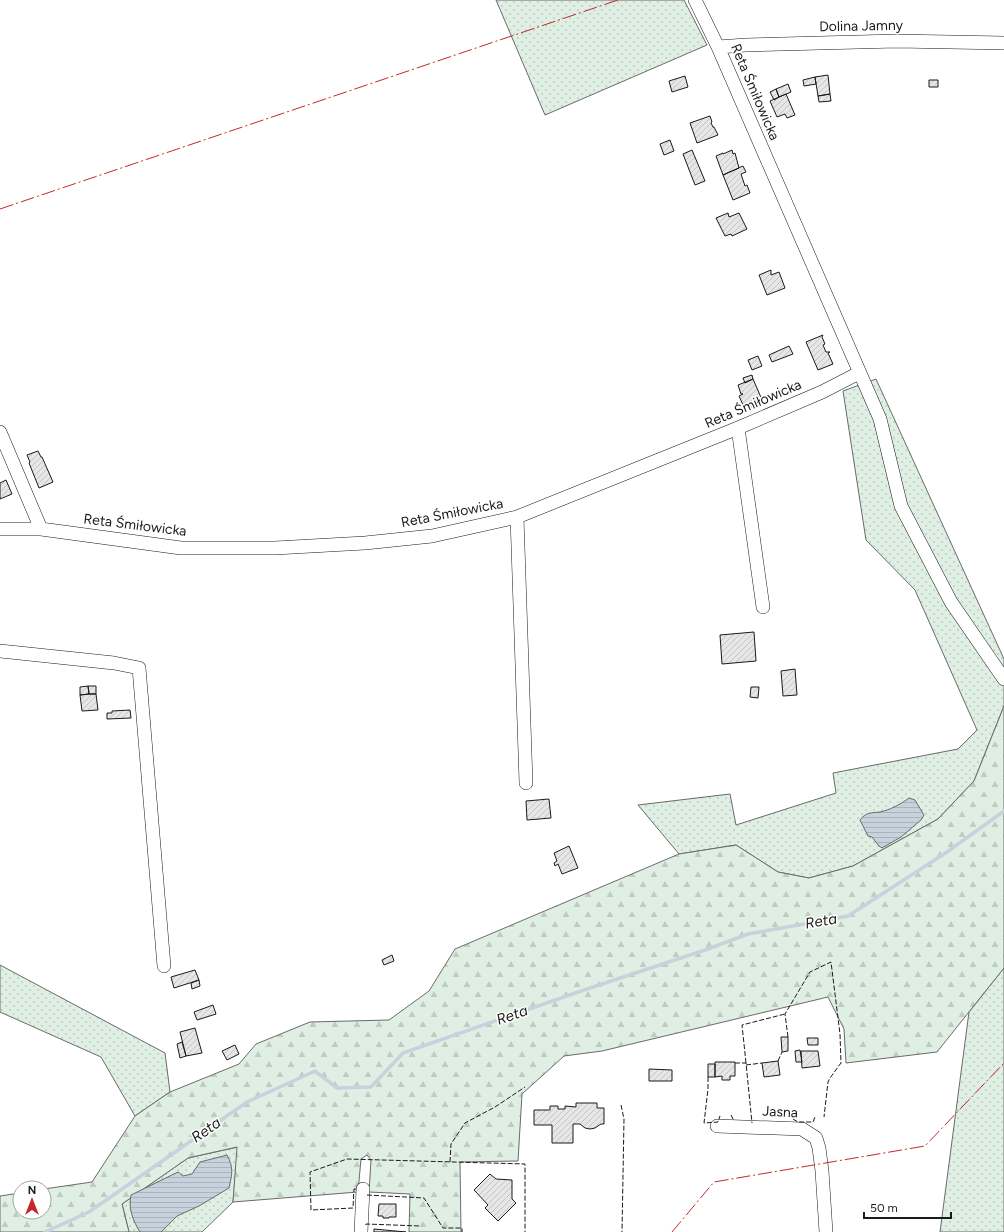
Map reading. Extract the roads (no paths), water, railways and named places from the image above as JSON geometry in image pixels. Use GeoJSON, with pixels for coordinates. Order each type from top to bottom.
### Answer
{"type":"FeatureCollection","features":[{"type":"Feature","properties":{"kind":"street","name":"Reta Śmiłowicka"},"geometry":{"type":"LineString","coordinates":[[695,0],[718,47],[880,419],[901,506],[951,602],[1004,679]]}},
{"type":"Feature","properties":{"kind":"street","name":"Dolina Jamny"},"geometry":{"type":"LineString","coordinates":[[718,47],[746,44],[897,41],[1004,43]]}},
{"type":"Feature","properties":{"kind":"street","name":"Reta Śmiłowicka"},"geometry":{"type":"LineString","coordinates":[[0,529],[41,529],[181,548],[275,548],[365,543],[432,536],[517,516],[738,428],[822,392],[859,373]]}},
{"type":"Feature","properties":{"kind":"street"},"geometry":{"type":"LineString","coordinates":[[738,428],[763,607]]}},
{"type":"Feature","properties":{"kind":"street"},"geometry":{"type":"LineString","coordinates":[[0,432],[41,529]]}},
{"type":"Feature","properties":{"kind":"street"},"geometry":{"type":"LineString","coordinates":[[517,516],[526,783]]}},
{"type":"Feature","properties":{"kind":"street"},"geometry":{"type":"LineString","coordinates":[[0,651],[114,663],[139,668],[164,966]]}},
{"type":"Feature","properties":{"kind":"street","name":"Jasna"},"geometry":{"type":"LineString","coordinates":[[717,1126],[802,1129],[816,1138],[822,1171],[826,1232]]}},
{"type":"Feature","properties":{"kind":"street"},"geometry":{"type":"LineString","coordinates":[[361,1232],[363,1189]]}},
{"type":"Feature","properties":{"kind":"waterway","name":"Reta"},"geometry":{"type":"LineString","coordinates":[[45,1232],[89,1212],[247,1102],[315,1071],[337,1088],[371,1087],[403,1053],[748,934],[848,916],[947,852],[1004,811]]}}]}
